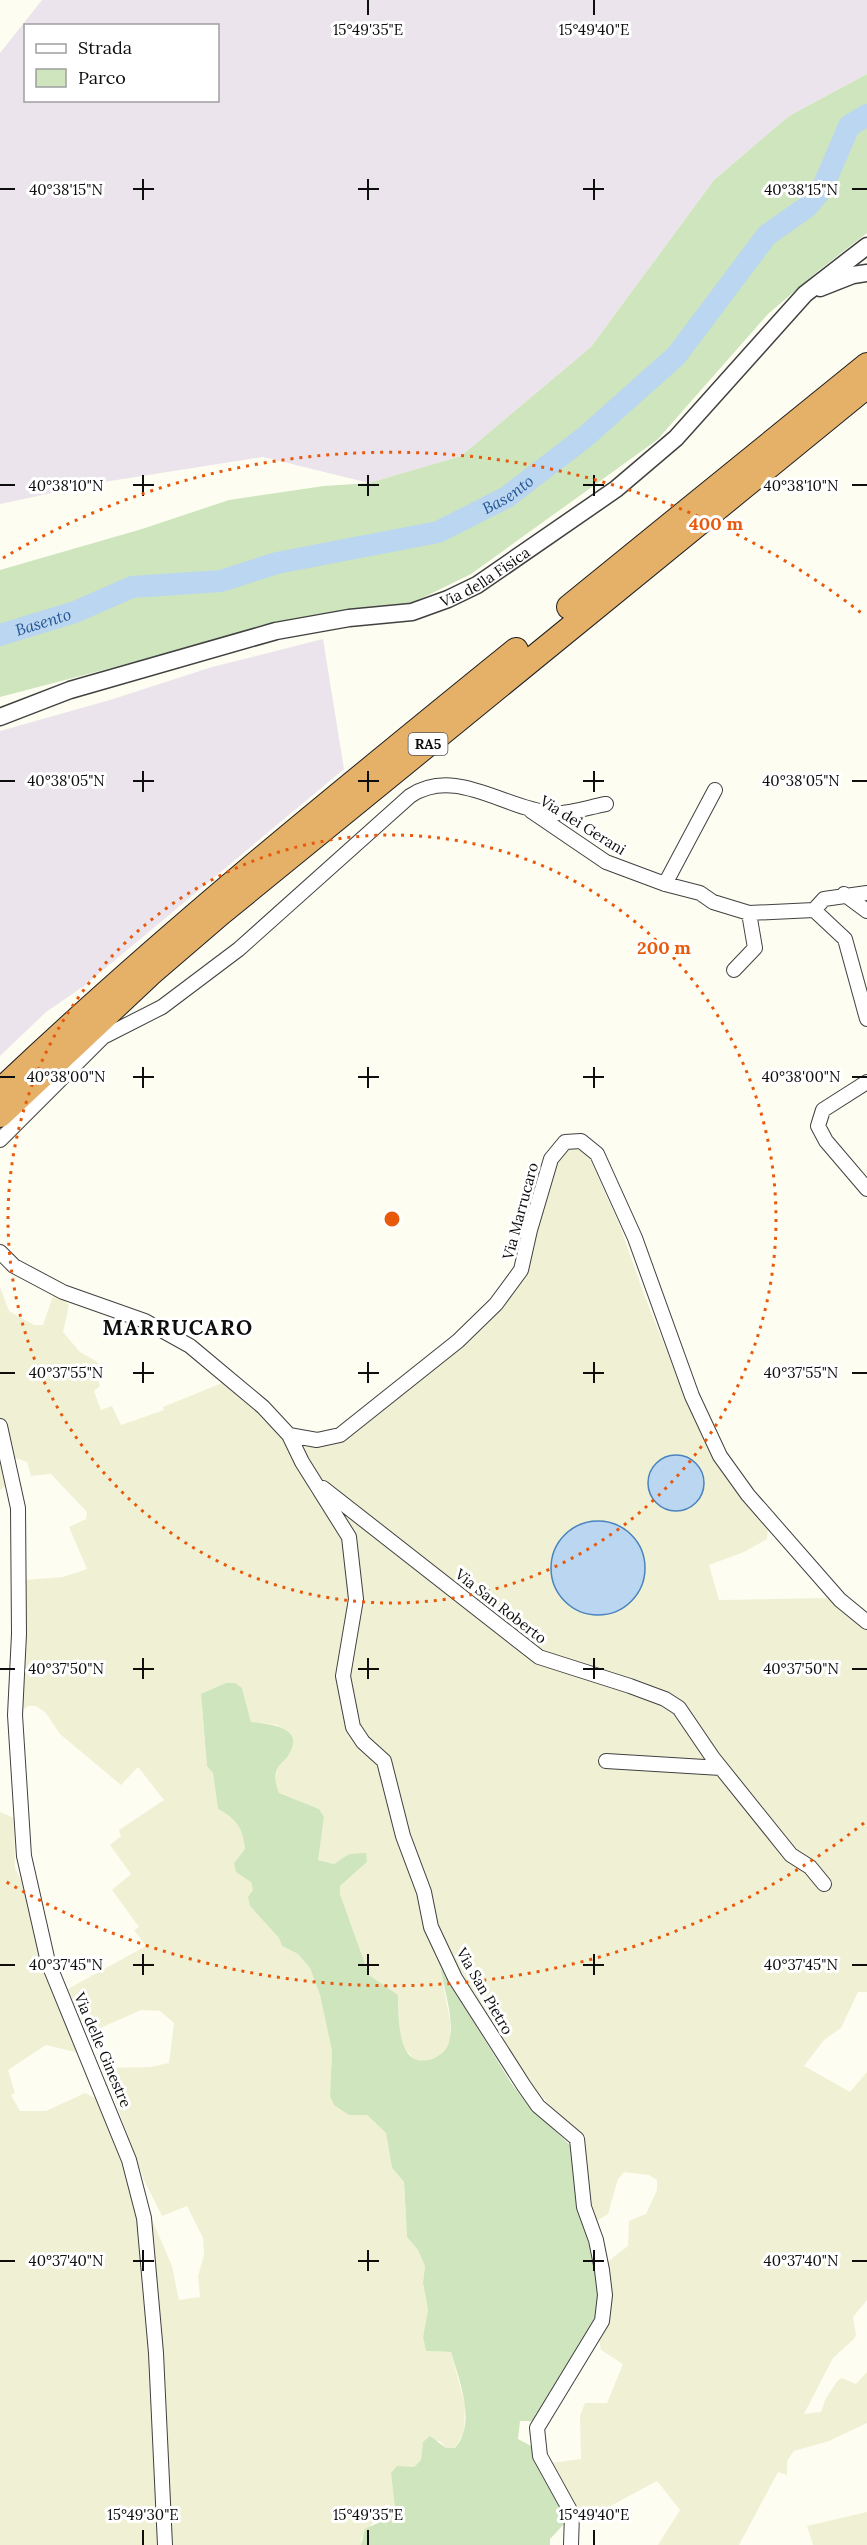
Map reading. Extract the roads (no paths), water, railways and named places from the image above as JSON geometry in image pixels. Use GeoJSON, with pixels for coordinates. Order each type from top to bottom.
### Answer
{"type":"FeatureCollection","features":[{"type":"Feature","properties":{"kind":"highway","name":"RA5"},"geometry":{"type":"LineString","coordinates":[[0,1091],[93,1003],[186,921],[867,365]]}},
{"type":"Feature","properties":{"kind":"highway","name":"RA5"},"geometry":{"type":"LineString","coordinates":[[0,1115],[150,974],[221,913],[867,386]]}},
{"type":"Feature","properties":{"kind":"street","name":"Via della Fisica"},"geometry":{"type":"LineString","coordinates":[[0,717],[70,690],[276,631],[349,618],[412,612],[448,600],[477,585],[616,489],[676,438],[805,294],[867,246]]}},
{"type":"Feature","properties":{"kind":"street"},"geometry":{"type":"LineString","coordinates":[[805,294],[853,275],[867,273]]}},
{"type":"Feature","properties":{"kind":"street"},"geometry":{"type":"LineString","coordinates":[[0,1140],[103,1037],[162,1007],[239,949],[424,786],[443,784],[476,790],[526,808]]}},
{"type":"Feature","properties":{"kind":"street"},"geometry":{"type":"LineString","coordinates":[[665,884],[716,790]]}},
{"type":"Feature","properties":{"kind":"street","name":"Via dei Gerani"},"geometry":{"type":"LineString","coordinates":[[526,808],[553,813],[606,804]]}},
{"type":"Feature","properties":{"kind":"street","name":"Via dei Gerani"},"geometry":{"type":"LineString","coordinates":[[526,808],[606,862],[665,884],[700,893],[713,902],[748,913],[814,910],[824,899],[867,892]]}},
{"type":"Feature","properties":{"kind":"street"},"geometry":{"type":"LineString","coordinates":[[844,894],[867,911]]}},
{"type":"Feature","properties":{"kind":"street"},"geometry":{"type":"LineString","coordinates":[[814,910],[845,939],[867,1019]]}},
{"type":"Feature","properties":{"kind":"street"},"geometry":{"type":"LineString","coordinates":[[734,970],[754,948],[748,913]]}},
{"type":"Feature","properties":{"kind":"street"},"geometry":{"type":"LineString","coordinates":[[867,1082],[823,1110],[818,1126],[826,1141],[867,1189]]}},
{"type":"Feature","properties":{"kind":"street","name":"Via Marrucaro"},"geometry":{"type":"LineString","coordinates":[[289,1435],[317,1440],[340,1435],[458,1341],[496,1304],[521,1270],[551,1159],[565,1142],[580,1141],[597,1154],[635,1238],[692,1396],[720,1456],[748,1496],[840,1600],[867,1622]]}},
{"type":"Feature","properties":{"kind":"street"},"geometry":{"type":"LineString","coordinates":[[0,1252],[14,1266],[63,1292],[145,1322],[190,1346],[263,1407],[289,1435]]}},
{"type":"Feature","properties":{"kind":"street","name":"Via delle Ginestre"},"geometry":{"type":"LineString","coordinates":[[0,1426],[18,1509],[19,1634],[15,1715],[24,1856],[48,1962],[129,2160],[144,2218],[156,2352],[165,2545]]}},
{"type":"Feature","properties":{"kind":"street","name":"Via San Pietro"},"geometry":{"type":"LineString","coordinates":[[289,1435],[314,1481],[350,1538],[356,1599],[344,1676],[353,1727],[363,1742],[384,1761],[402,1836],[424,1892],[431,1927],[455,1978],[483,2027],[538,2106],[577,2139],[584,2182],[584,2207],[596,2240],[602,2271],[605,2295],[602,2321],[537,2428],[540,2456],[572,2514],[571,2545]]}},
{"type":"Feature","properties":{"kind":"street","name":"Via San Roberto"},"geometry":{"type":"LineString","coordinates":[[314,1481],[539,1657],[630,1686],[665,1699],[679,1708],[721,1768],[790,1855],[810,1867],[824,1884]]}},
{"type":"Feature","properties":{"kind":"street"},"geometry":{"type":"LineString","coordinates":[[606,1761],[721,1768]]}},
{"type":"Feature","properties":{"kind":"water"},"geometry":{"type":"Polygon","coordinates":[[[671,1455],[681,1455],[696,1463],[702,1472],[704,1483],[702,1494],[696,1503],[681,1511],[671,1511],[660,1506],[653,1499],[648,1488],[648,1478],[653,1467],[660,1460],[671,1455]]]}},
{"type":"Feature","properties":{"kind":"water"},"geometry":{"type":"Polygon","coordinates":[[[598,1521],[616,1524],[631,1535],[642,1550],[645,1568],[642,1586],[631,1601],[616,1612],[598,1615],[580,1612],[565,1601],[554,1586],[551,1568],[554,1550],[565,1535],[580,1524],[598,1521]]]}},
{"type":"Feature","properties":{"kind":"waterway","name":"Basento"},"geometry":{"type":"LineString","coordinates":[[0,635],[75,612],[132,587],[221,581],[277,563],[438,532],[507,497],[585,437],[676,356],[767,235],[807,207],[822,189],[849,126],[867,115]]}},
{"type":"Feature","properties":{"kind":"district","name":"MARRUCARO"},"geometry":{"type":"Point","coordinates":[178,1327]}}]}
